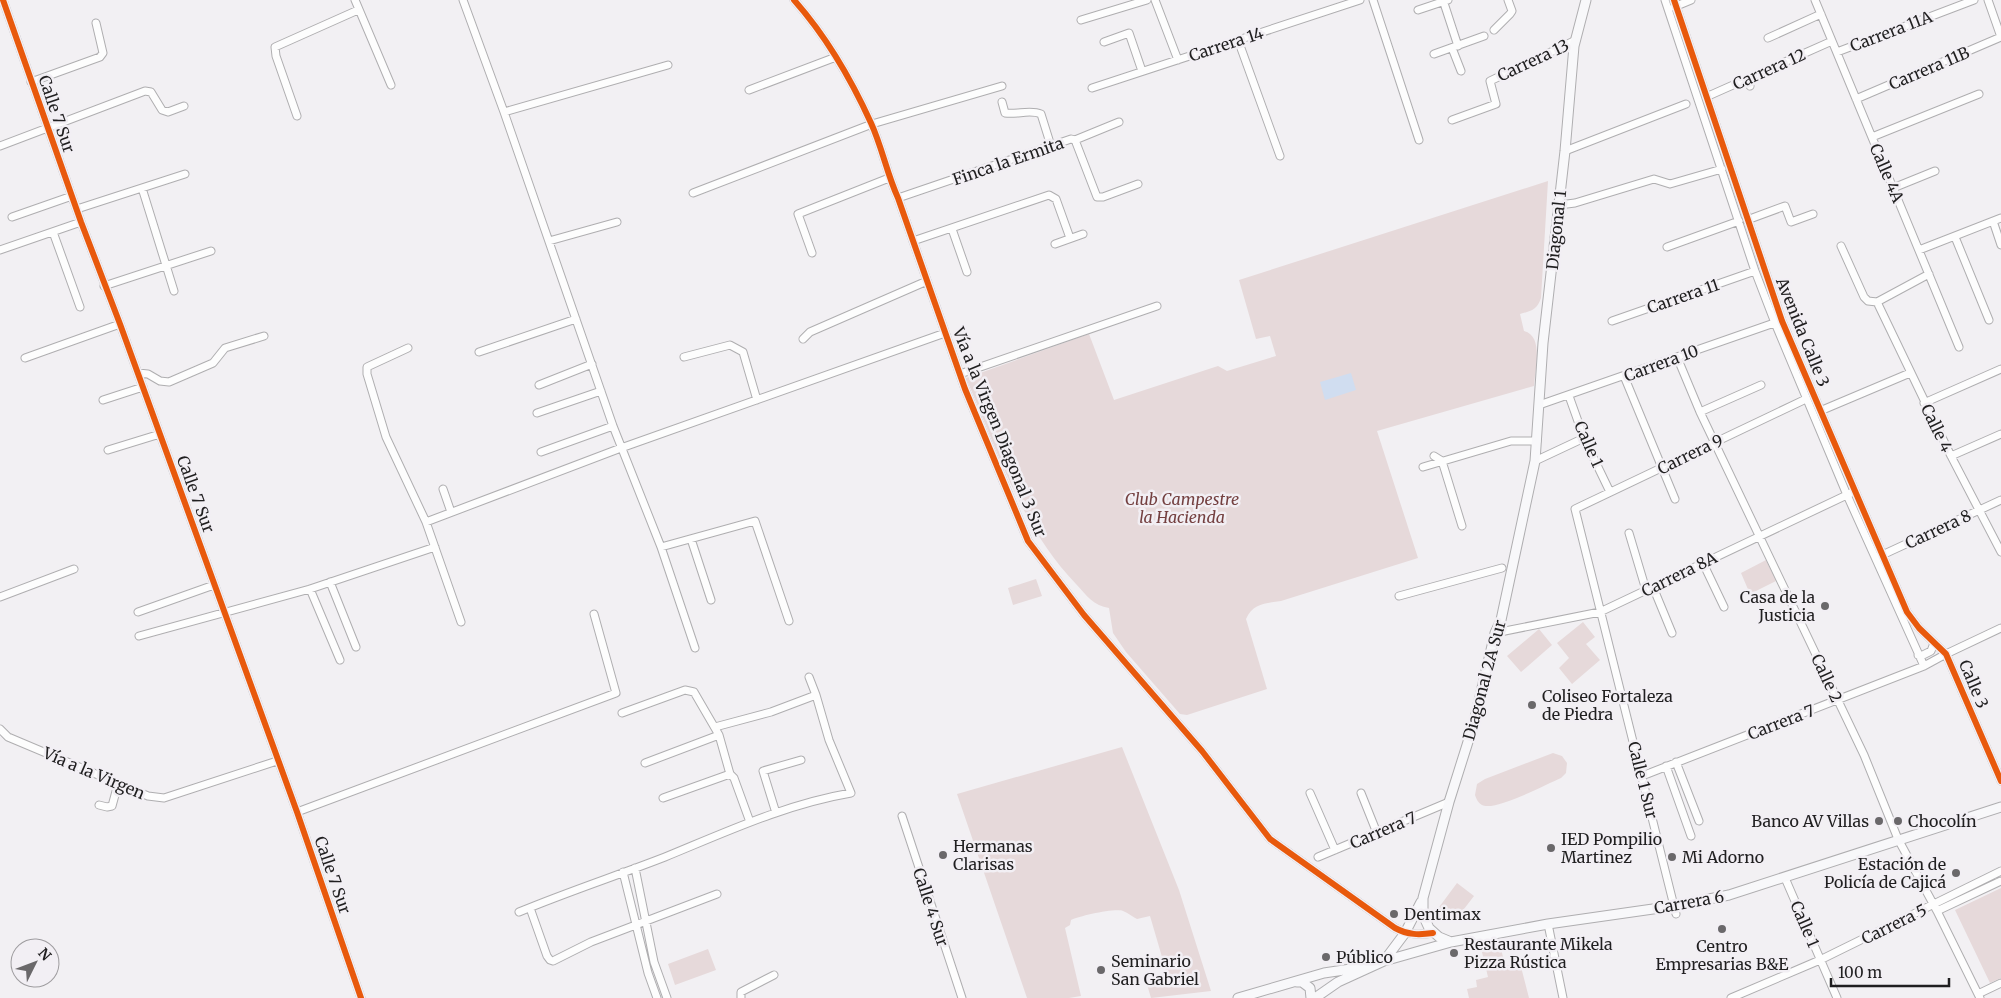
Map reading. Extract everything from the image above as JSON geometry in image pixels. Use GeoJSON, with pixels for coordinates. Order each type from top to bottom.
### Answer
{"type":"FeatureCollection","features":[{"type":"Feature","properties":{"kind":"main road","name":"Diagonal 1"},"geometry":{"type":"LineString","coordinates":[[1535,460],[1543,343],[1565,151],[1574,46],[1586,0]]}},
{"type":"Feature","properties":{"kind":"main road","name":"Diagonal 2A Sur"},"geometry":{"type":"LineString","coordinates":[[1423,898],[1449,802],[1473,726],[1495,633],[1501,620],[1535,460]]}},
{"type":"Feature","properties":{"kind":"main road","name":"Carrera 6"},"geometry":{"type":"LineString","coordinates":[[1313,998],[1338,982],[1384,961],[1451,942],[1548,924],[1675,910],[1785,878],[1898,839],[2001,807]]}},
{"type":"Feature","properties":{"kind":"main road"},"geometry":{"type":"LineString","coordinates":[[1384,961],[1405,933],[1423,898]]}},
{"type":"Feature","properties":{"kind":"main road"},"geometry":{"type":"LineString","coordinates":[[1423,898],[1423,915],[1429,928],[1433,933],[1451,942]]}},
{"type":"Feature","properties":{"kind":"main road","name":"Carrera 6"},"geometry":{"type":"LineString","coordinates":[[1238,998],[1324,973],[1370,967]]}},
{"type":"Feature","properties":{"kind":"main road"},"geometry":{"type":"LineString","coordinates":[[1297,982],[1307,984],[1313,998]]}},
{"type":"Feature","properties":{"kind":"street","name":"Calle 7 Sur"},"geometry":{"type":"LineString","coordinates":[[3,0],[47,129],[138,373],[297,812],[361,998]]}},
{"type":"Feature","properties":{"kind":"street"},"geometry":{"type":"LineString","coordinates":[[355,0],[391,85]]}},
{"type":"Feature","properties":{"kind":"street"},"geometry":{"type":"LineString","coordinates":[[463,0],[613,426],[661,547],[694,648]]}},
{"type":"Feature","properties":{"kind":"street","name":"Vía a la Virgen Diagonal 3 Sur"},"geometry":{"type":"LineString","coordinates":[[794,0],[809,17],[836,57],[872,124],[889,178],[898,198],[960,374],[1028,541],[1084,615],[1202,750],[1270,839],[1294,854],[1346,895],[1405,933]]}},
{"type":"Feature","properties":{"kind":"street"},"geometry":{"type":"LineString","coordinates":[[1081,20],[1147,0]]}},
{"type":"Feature","properties":{"kind":"street"},"geometry":{"type":"LineString","coordinates":[[1155,0],[1178,60]]}},
{"type":"Feature","properties":{"kind":"street","name":"Carrera 14"},"geometry":{"type":"LineString","coordinates":[[1092,88],[1360,0]]}},
{"type":"Feature","properties":{"kind":"street"},"geometry":{"type":"LineString","coordinates":[[1373,0],[1419,140]]}},
{"type":"Feature","properties":{"kind":"street"},"geometry":{"type":"LineString","coordinates":[[1418,10],[1445,0],[1461,71]]}},
{"type":"Feature","properties":{"kind":"street"},"geometry":{"type":"LineString","coordinates":[[1494,30],[1512,11],[1508,0]]}},
{"type":"Feature","properties":{"kind":"street","name":"Avenida Calle 3"},"geometry":{"type":"LineString","coordinates":[[1665,0],[1722,169],[1743,221],[1755,271],[1820,411],[1907,612],[1919,628],[1946,654]]}},
{"type":"Feature","properties":{"kind":"street"},"geometry":{"type":"LineString","coordinates":[[1669,9],[1676,3],[1691,0]]}},
{"type":"Feature","properties":{"kind":"street","name":"Calle 4A"},"geometry":{"type":"LineString","coordinates":[[1815,0],[1959,347]]}},
{"type":"Feature","properties":{"kind":"street","name":"Carrera 11A"},"geometry":{"type":"LineString","coordinates":[[1837,52],[1974,0]]}},
{"type":"Feature","properties":{"kind":"street"},"geometry":{"type":"LineString","coordinates":[[1988,0],[2001,37]]}},
{"type":"Feature","properties":{"kind":"street","name":"Avenida Calle 3"},"geometry":{"type":"LineString","coordinates":[[1676,3],[1743,221],[1806,399],[1875,559],[1924,666]]}},
{"type":"Feature","properties":{"kind":"street"},"geometry":{"type":"LineString","coordinates":[[297,116],[276,56],[275,47],[280,43],[358,10]]}},
{"type":"Feature","properties":{"kind":"street"},"geometry":{"type":"LineString","coordinates":[[1768,38],[1821,14]]}},
{"type":"Feature","properties":{"kind":"street"},"geometry":{"type":"LineString","coordinates":[[31,82],[100,57],[103,53],[96,23]]}},
{"type":"Feature","properties":{"kind":"street"},"geometry":{"type":"LineString","coordinates":[[1104,42],[1129,34],[1142,71]]}},
{"type":"Feature","properties":{"kind":"street"},"geometry":{"type":"LineString","coordinates":[[1434,54],[1484,36]]}},
{"type":"Feature","properties":{"kind":"street","name":"Carrera 11B"},"geometry":{"type":"LineString","coordinates":[[1856,99],[2001,37]]}},
{"type":"Feature","properties":{"kind":"street"},"geometry":{"type":"LineString","coordinates":[[1238,40],[1280,156]]}},
{"type":"Feature","properties":{"kind":"street","name":"Carrera 13"},"geometry":{"type":"LineString","coordinates":[[1452,120],[1496,104],[1490,81],[1576,40]]}},
{"type":"Feature","properties":{"kind":"street","name":"Carrera 12"},"geometry":{"type":"LineString","coordinates":[[1706,97],[1749,82],[1832,41]]}},
{"type":"Feature","properties":{"kind":"street"},"geometry":{"type":"LineString","coordinates":[[749,90],[836,57]]}},
{"type":"Feature","properties":{"kind":"street"},"geometry":{"type":"LineString","coordinates":[[504,112],[668,65]]}},
{"type":"Feature","properties":{"kind":"street"},"geometry":{"type":"LineString","coordinates":[[693,193],[872,124],[1002,86]]}},
{"type":"Feature","properties":{"kind":"street"},"geometry":{"type":"LineString","coordinates":[[0,146],[145,91],[152,92],[162,110],[168,112],[184,106]]}},
{"type":"Feature","properties":{"kind":"street"},"geometry":{"type":"LineString","coordinates":[[1872,137],[1979,94]]}},
{"type":"Feature","properties":{"kind":"street"},"geometry":{"type":"LineString","coordinates":[[1002,102],[1005,113],[1035,111],[1041,114],[1051,146]]}},
{"type":"Feature","properties":{"kind":"street"},"geometry":{"type":"LineString","coordinates":[[1565,151],[1686,104]]}},
{"type":"Feature","properties":{"kind":"street"},"geometry":{"type":"LineString","coordinates":[[1076,140],[1119,122]]}},
{"type":"Feature","properties":{"kind":"street","name":"Finca la Ermita"},"geometry":{"type":"LineString","coordinates":[[898,198],[1071,139],[1076,140],[1097,197],[1103,197],[1138,184]]}},
{"type":"Feature","properties":{"kind":"street"},"geometry":{"type":"LineString","coordinates":[[1558,206],[1654,179],[1670,184],[1722,169]]}},
{"type":"Feature","properties":{"kind":"street"},"geometry":{"type":"LineString","coordinates":[[1893,188],[1935,171]]}},
{"type":"Feature","properties":{"kind":"street"},"geometry":{"type":"LineString","coordinates":[[77,209],[185,174]]}},
{"type":"Feature","properties":{"kind":"street"},"geometry":{"type":"LineString","coordinates":[[812,253],[798,214],[889,178]]}},
{"type":"Feature","properties":{"kind":"street"},"geometry":{"type":"LineString","coordinates":[[142,188],[174,291]]}},
{"type":"Feature","properties":{"kind":"street"},"geometry":{"type":"LineString","coordinates":[[12,217],[72,196]]}},
{"type":"Feature","properties":{"kind":"street"},"geometry":{"type":"LineString","coordinates":[[913,241],[1049,196],[1056,199],[1070,238]]}},
{"type":"Feature","properties":{"kind":"street"},"geometry":{"type":"LineString","coordinates":[[1667,247],[1785,206],[1791,222],[1812,214]]}},
{"type":"Feature","properties":{"kind":"street"},"geometry":{"type":"LineString","coordinates":[[1919,250],[2001,218]]}},
{"type":"Feature","properties":{"kind":"street"},"geometry":{"type":"LineString","coordinates":[[1993,221],[2001,245]]}},
{"type":"Feature","properties":{"kind":"street"},"geometry":{"type":"LineString","coordinates":[[0,250],[81,222]]}},
{"type":"Feature","properties":{"kind":"street"},"geometry":{"type":"LineString","coordinates":[[549,240],[617,222]]}},
{"type":"Feature","properties":{"kind":"street"},"geometry":{"type":"LineString","coordinates":[[952,229],[967,272]]}},
{"type":"Feature","properties":{"kind":"street"},"geometry":{"type":"LineString","coordinates":[[53,232],[80,307]]}},
{"type":"Feature","properties":{"kind":"street"},"geometry":{"type":"LineString","coordinates":[[1055,244],[1083,234]]}},
{"type":"Feature","properties":{"kind":"street"},"geometry":{"type":"LineString","coordinates":[[1955,237],[1989,320]]}},
{"type":"Feature","properties":{"kind":"street"},"geometry":{"type":"LineString","coordinates":[[1841,246],[1864,297],[1868,301],[1877,302],[1929,274]]}},
{"type":"Feature","properties":{"kind":"street"},"geometry":{"type":"LineString","coordinates":[[104,286],[211,251]]}},
{"type":"Feature","properties":{"kind":"street","name":"Carrera 11"},"geometry":{"type":"LineString","coordinates":[[1612,321],[1755,271]]}},
{"type":"Feature","properties":{"kind":"street"},"geometry":{"type":"LineString","coordinates":[[803,339],[810,332],[926,281]]}},
{"type":"Feature","properties":{"kind":"street","name":"Calle 4"},"geometry":{"type":"LineString","coordinates":[[1877,302],[1924,403],[2001,552]]}},
{"type":"Feature","properties":{"kind":"street"},"geometry":{"type":"LineString","coordinates":[[960,374],[1156,306]]}},
{"type":"Feature","properties":{"kind":"street"},"geometry":{"type":"LineString","coordinates":[[479,352],[576,319]]}},
{"type":"Feature","properties":{"kind":"street","name":"Carrera 10"},"geometry":{"type":"LineString","coordinates":[[1539,405],[1778,322]]}},
{"type":"Feature","properties":{"kind":"street"},"geometry":{"type":"LineString","coordinates":[[25,358],[120,324]]}},
{"type":"Feature","properties":{"kind":"street"},"geometry":{"type":"LineString","coordinates":[[426,522],[621,448],[945,333]]}},
{"type":"Feature","properties":{"kind":"street"},"geometry":{"type":"LineString","coordinates":[[138,373],[148,374],[160,381],[169,382],[213,363],[226,348],[264,336]]}},
{"type":"Feature","properties":{"kind":"street"},"geometry":{"type":"LineString","coordinates":[[684,357],[730,345],[743,352],[757,400]]}},
{"type":"Feature","properties":{"kind":"street"},"geometry":{"type":"LineString","coordinates":[[408,348],[367,368],[367,374],[386,436],[426,522],[461,622]]}},
{"type":"Feature","properties":{"kind":"street","name":"Calle 2"},"geometry":{"type":"LineString","coordinates":[[1677,357],[1700,412],[1864,755],[1898,839],[1936,908],[1979,996]]}},
{"type":"Feature","properties":{"kind":"street"},"geometry":{"type":"LineString","coordinates":[[539,385],[592,364]]}},
{"type":"Feature","properties":{"kind":"street"},"geometry":{"type":"LineString","coordinates":[[1924,403],[2001,369]]}},
{"type":"Feature","properties":{"kind":"street"},"geometry":{"type":"LineString","coordinates":[[1820,411],[1910,373]]}},
{"type":"Feature","properties":{"kind":"street"},"geometry":{"type":"LineString","coordinates":[[1624,376],[1675,499]]}},
{"type":"Feature","properties":{"kind":"street"},"geometry":{"type":"LineString","coordinates":[[1700,412],[1760,385]]}},
{"type":"Feature","properties":{"kind":"street"},"geometry":{"type":"LineString","coordinates":[[103,400],[143,387]]}},
{"type":"Feature","properties":{"kind":"street"},"geometry":{"type":"LineString","coordinates":[[537,413],[601,392]]}},
{"type":"Feature","properties":{"kind":"street","name":"Calle 1"},"geometry":{"type":"LineString","coordinates":[[1569,396],[1584,438],[1610,492]]}},
{"type":"Feature","properties":{"kind":"street","name":"Carrera 9"},"geometry":{"type":"LineString","coordinates":[[1575,509],[1806,399]]}},
{"type":"Feature","properties":{"kind":"street"},"geometry":{"type":"LineString","coordinates":[[541,452],[613,426]]}},
{"type":"Feature","properties":{"kind":"street"},"geometry":{"type":"LineString","coordinates":[[108,450],[160,434]]}},
{"type":"Feature","properties":{"kind":"street"},"geometry":{"type":"LineString","coordinates":[[1951,456],[2001,434]]}},
{"type":"Feature","properties":{"kind":"street"},"geometry":{"type":"LineString","coordinates":[[1535,460],[1584,438]]}},
{"type":"Feature","properties":{"kind":"street"},"geometry":{"type":"LineString","coordinates":[[1423,467],[1517,439],[1537,441]]}},
{"type":"Feature","properties":{"kind":"street"},"geometry":{"type":"LineString","coordinates":[[1434,456],[1442,461],[1462,526]]}},
{"type":"Feature","properties":{"kind":"street"},"geometry":{"type":"LineString","coordinates":[[443,489],[451,512]]}},
{"type":"Feature","properties":{"kind":"street","name":"Carrera 8A"},"geometry":{"type":"LineString","coordinates":[[1495,633],[1600,612],[1855,491]]}},
{"type":"Feature","properties":{"kind":"street","name":"Carrera 8"},"geometry":{"type":"LineString","coordinates":[[1875,559],[2001,500]]}},
{"type":"Feature","properties":{"kind":"street","name":"Calle 1 Sur"},"geometry":{"type":"LineString","coordinates":[[1575,509],[1675,910]]}},
{"type":"Feature","properties":{"kind":"street"},"geometry":{"type":"LineString","coordinates":[[661,547],[755,521],[788,621]]}},
{"type":"Feature","properties":{"kind":"street"},"geometry":{"type":"LineString","coordinates":[[1628,533],[1649,589],[1672,633]]}},
{"type":"Feature","properties":{"kind":"street"},"geometry":{"type":"LineString","coordinates":[[691,539],[710,600]]}},
{"type":"Feature","properties":{"kind":"street"},"geometry":{"type":"LineString","coordinates":[[139,636],[207,616],[224,614],[330,582],[435,547]]}},
{"type":"Feature","properties":{"kind":"street"},"geometry":{"type":"LineString","coordinates":[[1703,563],[1724,608]]}},
{"type":"Feature","properties":{"kind":"street"},"geometry":{"type":"LineString","coordinates":[[1399,596],[1502,568]]}},
{"type":"Feature","properties":{"kind":"street"},"geometry":{"type":"LineString","coordinates":[[0,597],[74,569]]}},
{"type":"Feature","properties":{"kind":"street"},"geometry":{"type":"LineString","coordinates":[[330,582],[356,647]]}},
{"type":"Feature","properties":{"kind":"street"},"geometry":{"type":"LineString","coordinates":[[138,612],[214,585]]}},
{"type":"Feature","properties":{"kind":"street"},"geometry":{"type":"LineString","coordinates":[[310,588],[340,660]]}},
{"type":"Feature","properties":{"kind":"street"},"geometry":{"type":"LineString","coordinates":[[297,812],[616,693],[594,614]]}},
{"type":"Feature","properties":{"kind":"street","name":"Carrera 7"},"geometry":{"type":"LineString","coordinates":[[1642,776],[1924,666],[2001,628]]}},
{"type":"Feature","properties":{"kind":"street"},"geometry":{"type":"LineString","coordinates":[[1918,655],[1927,654],[1934,643]]}},
{"type":"Feature","properties":{"kind":"street","name":"Calle 3"},"geometry":{"type":"LineString","coordinates":[[1946,654],[2001,781]]}},
{"type":"Feature","properties":{"kind":"street"},"geometry":{"type":"LineString","coordinates":[[519,912],[776,812],[822,798],[851,793],[829,740],[809,677]]}},
{"type":"Feature","properties":{"kind":"street"},"geometry":{"type":"LineString","coordinates":[[622,713],[684,690],[694,692],[719,735],[730,774],[734,778],[750,822]]}},
{"type":"Feature","properties":{"kind":"street"},"geometry":{"type":"LineString","coordinates":[[715,727],[771,712],[816,695]]}},
{"type":"Feature","properties":{"kind":"street","name":"Vía a la Virgen"},"geometry":{"type":"LineString","coordinates":[[0,729],[8,737],[118,784],[148,796],[164,798],[277,761]]}},
{"type":"Feature","properties":{"kind":"street"},"geometry":{"type":"LineString","coordinates":[[645,763],[719,735]]}},
{"type":"Feature","properties":{"kind":"street"},"geometry":{"type":"LineString","coordinates":[[776,812],[763,771],[801,760]]}},
{"type":"Feature","properties":{"kind":"street"},"geometry":{"type":"LineString","coordinates":[[1676,762],[1699,821]]}},
{"type":"Feature","properties":{"kind":"street"},"geometry":{"type":"LineString","coordinates":[[1666,766],[1691,836]]}},
{"type":"Feature","properties":{"kind":"street"},"geometry":{"type":"LineString","coordinates":[[663,798],[730,774]]}},
{"type":"Feature","properties":{"kind":"street"},"geometry":{"type":"LineString","coordinates":[[99,805],[112,806],[118,784]]}},
{"type":"Feature","properties":{"kind":"street"},"geometry":{"type":"LineString","coordinates":[[1310,793],[1335,850]]}},
{"type":"Feature","properties":{"kind":"street"},"geometry":{"type":"LineString","coordinates":[[1361,793],[1378,833]]}},
{"type":"Feature","properties":{"kind":"street","name":"Carrera 7"},"geometry":{"type":"LineString","coordinates":[[1318,857],[1449,802]]}},
{"type":"Feature","properties":{"kind":"street","name":"Calle 4 Sur"},"geometry":{"type":"LineString","coordinates":[[902,816],[962,998]]}},
{"type":"Feature","properties":{"kind":"street"},"geometry":{"type":"LineString","coordinates":[[635,868],[650,944],[667,998]]}},
{"type":"Feature","properties":{"kind":"street"},"geometry":{"type":"LineString","coordinates":[[623,872],[652,986],[657,998]]}},
{"type":"Feature","properties":{"kind":"street","name":"Carrera 5"},"geometry":{"type":"LineString","coordinates":[[1936,908],[2001,872]]}},
{"type":"Feature","properties":{"kind":"street","name":"Calle 1"},"geometry":{"type":"LineString","coordinates":[[1785,878],[1837,998]]}},
{"type":"Feature","properties":{"kind":"street","name":"Carrera 5"},"geometry":{"type":"LineString","coordinates":[[1731,998],[2001,880]]}},
{"type":"Feature","properties":{"kind":"street"},"geometry":{"type":"LineString","coordinates":[[626,885],[637,881]]}},
{"type":"Feature","properties":{"kind":"street"},"geometry":{"type":"LineString","coordinates":[[530,908],[550,960],[554,961],[591,942],[717,894]]}},
{"type":"Feature","properties":{"kind":"street"},"geometry":{"type":"LineString","coordinates":[[1548,924],[1563,998]]}},
{"type":"Feature","properties":{"kind":"street"},"geometry":{"type":"LineString","coordinates":[[1405,933],[1422,935],[1433,933]]}},
{"type":"Feature","properties":{"kind":"street"},"geometry":{"type":"LineString","coordinates":[[641,945],[650,944]]}},
{"type":"Feature","properties":{"kind":"street"},"geometry":{"type":"LineString","coordinates":[[741,998],[742,992],[774,975]]}},
{"type":"Feature","properties":{"kind":"street"},"geometry":{"type":"LineString","coordinates":[[652,986],[662,983]]}},
{"type":"Feature","properties":{"kind":"street"},"geometry":{"type":"LineString","coordinates":[[1979,996],[2001,983]]}},
{"type":"Feature","properties":{"kind":"green space","name":"Club Campestre la Hacienda"},"geometry":{"type":"Polygon","coordinates":[[[1548,181],[1541,298],[1538,305],[1533,309],[1520,314],[1524,331],[1534,339],[1536,346],[1537,362],[1534,386],[1377,431],[1418,558],[1256,607],[1246,619],[1267,689],[1187,715],[1180,714],[1126,652],[1113,633],[1109,608],[1099,605],[1087,596],[1057,562],[1040,538],[1012,486],[966,378],[1089,334],[1114,400],[1218,366],[1227,371],[1276,356],[1270,336],[1256,339],[1239,280],[1548,181]]]}},
{"type":"Feature","properties":{"kind":"green space"},"geometry":{"type":"Polygon","coordinates":[[[1766,560],[1776,581],[1750,594],[1741,573],[1766,560]]]}},
{"type":"Feature","properties":{"kind":"green space"},"geometry":{"type":"Polygon","coordinates":[[[1036,579],[1042,596],[1013,605],[1008,588],[1036,579]]]}},
{"type":"Feature","properties":{"kind":"green space"},"geometry":{"type":"Polygon","coordinates":[[[1583,622],[1595,637],[1586,644],[1600,660],[1572,684],[1559,668],[1569,658],[1557,643],[1583,622]]]}},
{"type":"Feature","properties":{"kind":"green space"},"geometry":{"type":"Polygon","coordinates":[[[1539,629],[1552,645],[1521,672],[1507,656],[1539,629]]]}},
{"type":"Feature","properties":{"kind":"green space"},"geometry":{"type":"Polygon","coordinates":[[[1122,747],[1179,890],[1211,991],[1151,998],[1146,981],[1167,974],[1150,916],[1137,919],[1119,910],[1075,918],[1065,928],[1081,996],[1069,998],[1027,998],[957,794],[1122,747]]]}},
{"type":"Feature","properties":{"kind":"green space"},"geometry":{"type":"Polygon","coordinates":[[[1553,753],[1562,756],[1567,763],[1566,773],[1561,778],[1497,805],[1482,805],[1477,800],[1475,795],[1477,784],[1485,779],[1553,753]]]}},
{"type":"Feature","properties":{"kind":"green space"},"geometry":{"type":"Polygon","coordinates":[[[1457,883],[1474,896],[1454,922],[1437,910],[1457,883]]]}},
{"type":"Feature","properties":{"kind":"green space"},"geometry":{"type":"Polygon","coordinates":[[[2001,888],[2001,978],[1990,983],[1955,910],[2001,888]]]}},
{"type":"Feature","properties":{"kind":"green space"},"geometry":{"type":"Polygon","coordinates":[[[1500,944],[1505,966],[1520,963],[1529,998],[1469,998],[1467,989],[1477,987],[1476,980],[1488,977],[1481,948],[1500,944]]]}},
{"type":"Feature","properties":{"kind":"green space"},"geometry":{"type":"Polygon","coordinates":[[[708,949],[716,970],[675,985],[668,964],[708,949]]]}},
{"type":"Feature","properties":{"kind":"water"},"geometry":{"type":"Polygon","coordinates":[[[1351,373],[1356,390],[1325,400],[1320,382],[1351,373]]]}},
{"type":"Feature","properties":{"kind":"cycle path"},"geometry":{"type":"LineString","coordinates":[[3,0],[81,222],[120,324],[297,812],[361,998]]}},
{"type":"Feature","properties":{"kind":"cycle path"},"geometry":{"type":"LineString","coordinates":[[794,0],[817,28],[837,58],[871,123],[965,389],[1028,541],[1084,615],[1202,751],[1270,839],[1395,928],[1414,934],[1433,933]]}},
{"type":"Feature","properties":{"kind":"cycle path"},"geometry":{"type":"LineString","coordinates":[[1674,0],[1782,321],[1907,612],[1919,628],[1946,654],[2001,781]]}},
{"type":"Feature","properties":{"kind":"place","name":"Casa de la Justicia"},"geometry":{"type":"Point","coordinates":[1825,606]}},
{"type":"Feature","properties":{"kind":"place","name":"Coliseo Fortaleza de Piedra"},"geometry":{"type":"Point","coordinates":[1532,705]}},
{"type":"Feature","properties":{"kind":"place","name":"Banco AV Villas"},"geometry":{"type":"Point","coordinates":[1879,821]}},
{"type":"Feature","properties":{"kind":"place","name":"Chocolín"},"geometry":{"type":"Point","coordinates":[1898,821]}},
{"type":"Feature","properties":{"kind":"place","name":"IED Pompilio Martinez"},"geometry":{"type":"Point","coordinates":[1551,848]}},
{"type":"Feature","properties":{"kind":"place","name":"Hermanas Clarisas"},"geometry":{"type":"Point","coordinates":[943,855]}},
{"type":"Feature","properties":{"kind":"place","name":"Mi Adorno"},"geometry":{"type":"Point","coordinates":[1672,857]}},
{"type":"Feature","properties":{"kind":"place","name":"Estación de Policía de Cajicá"},"geometry":{"type":"Point","coordinates":[1956,873]}},
{"type":"Feature","properties":{"kind":"place","name":"Dentimax"},"geometry":{"type":"Point","coordinates":[1394,914]}},
{"type":"Feature","properties":{"kind":"place","name":"Centro Empresarias B&E"},"geometry":{"type":"Point","coordinates":[1722,929]}},
{"type":"Feature","properties":{"kind":"place","name":"Restaurante Mikela Pizza Rústica"},"geometry":{"type":"Point","coordinates":[1454,953]}},
{"type":"Feature","properties":{"kind":"place","name":"Público"},"geometry":{"type":"Point","coordinates":[1326,957]}},
{"type":"Feature","properties":{"kind":"place","name":"Seminario San Gabriel"},"geometry":{"type":"Point","coordinates":[1101,970]}}]}
